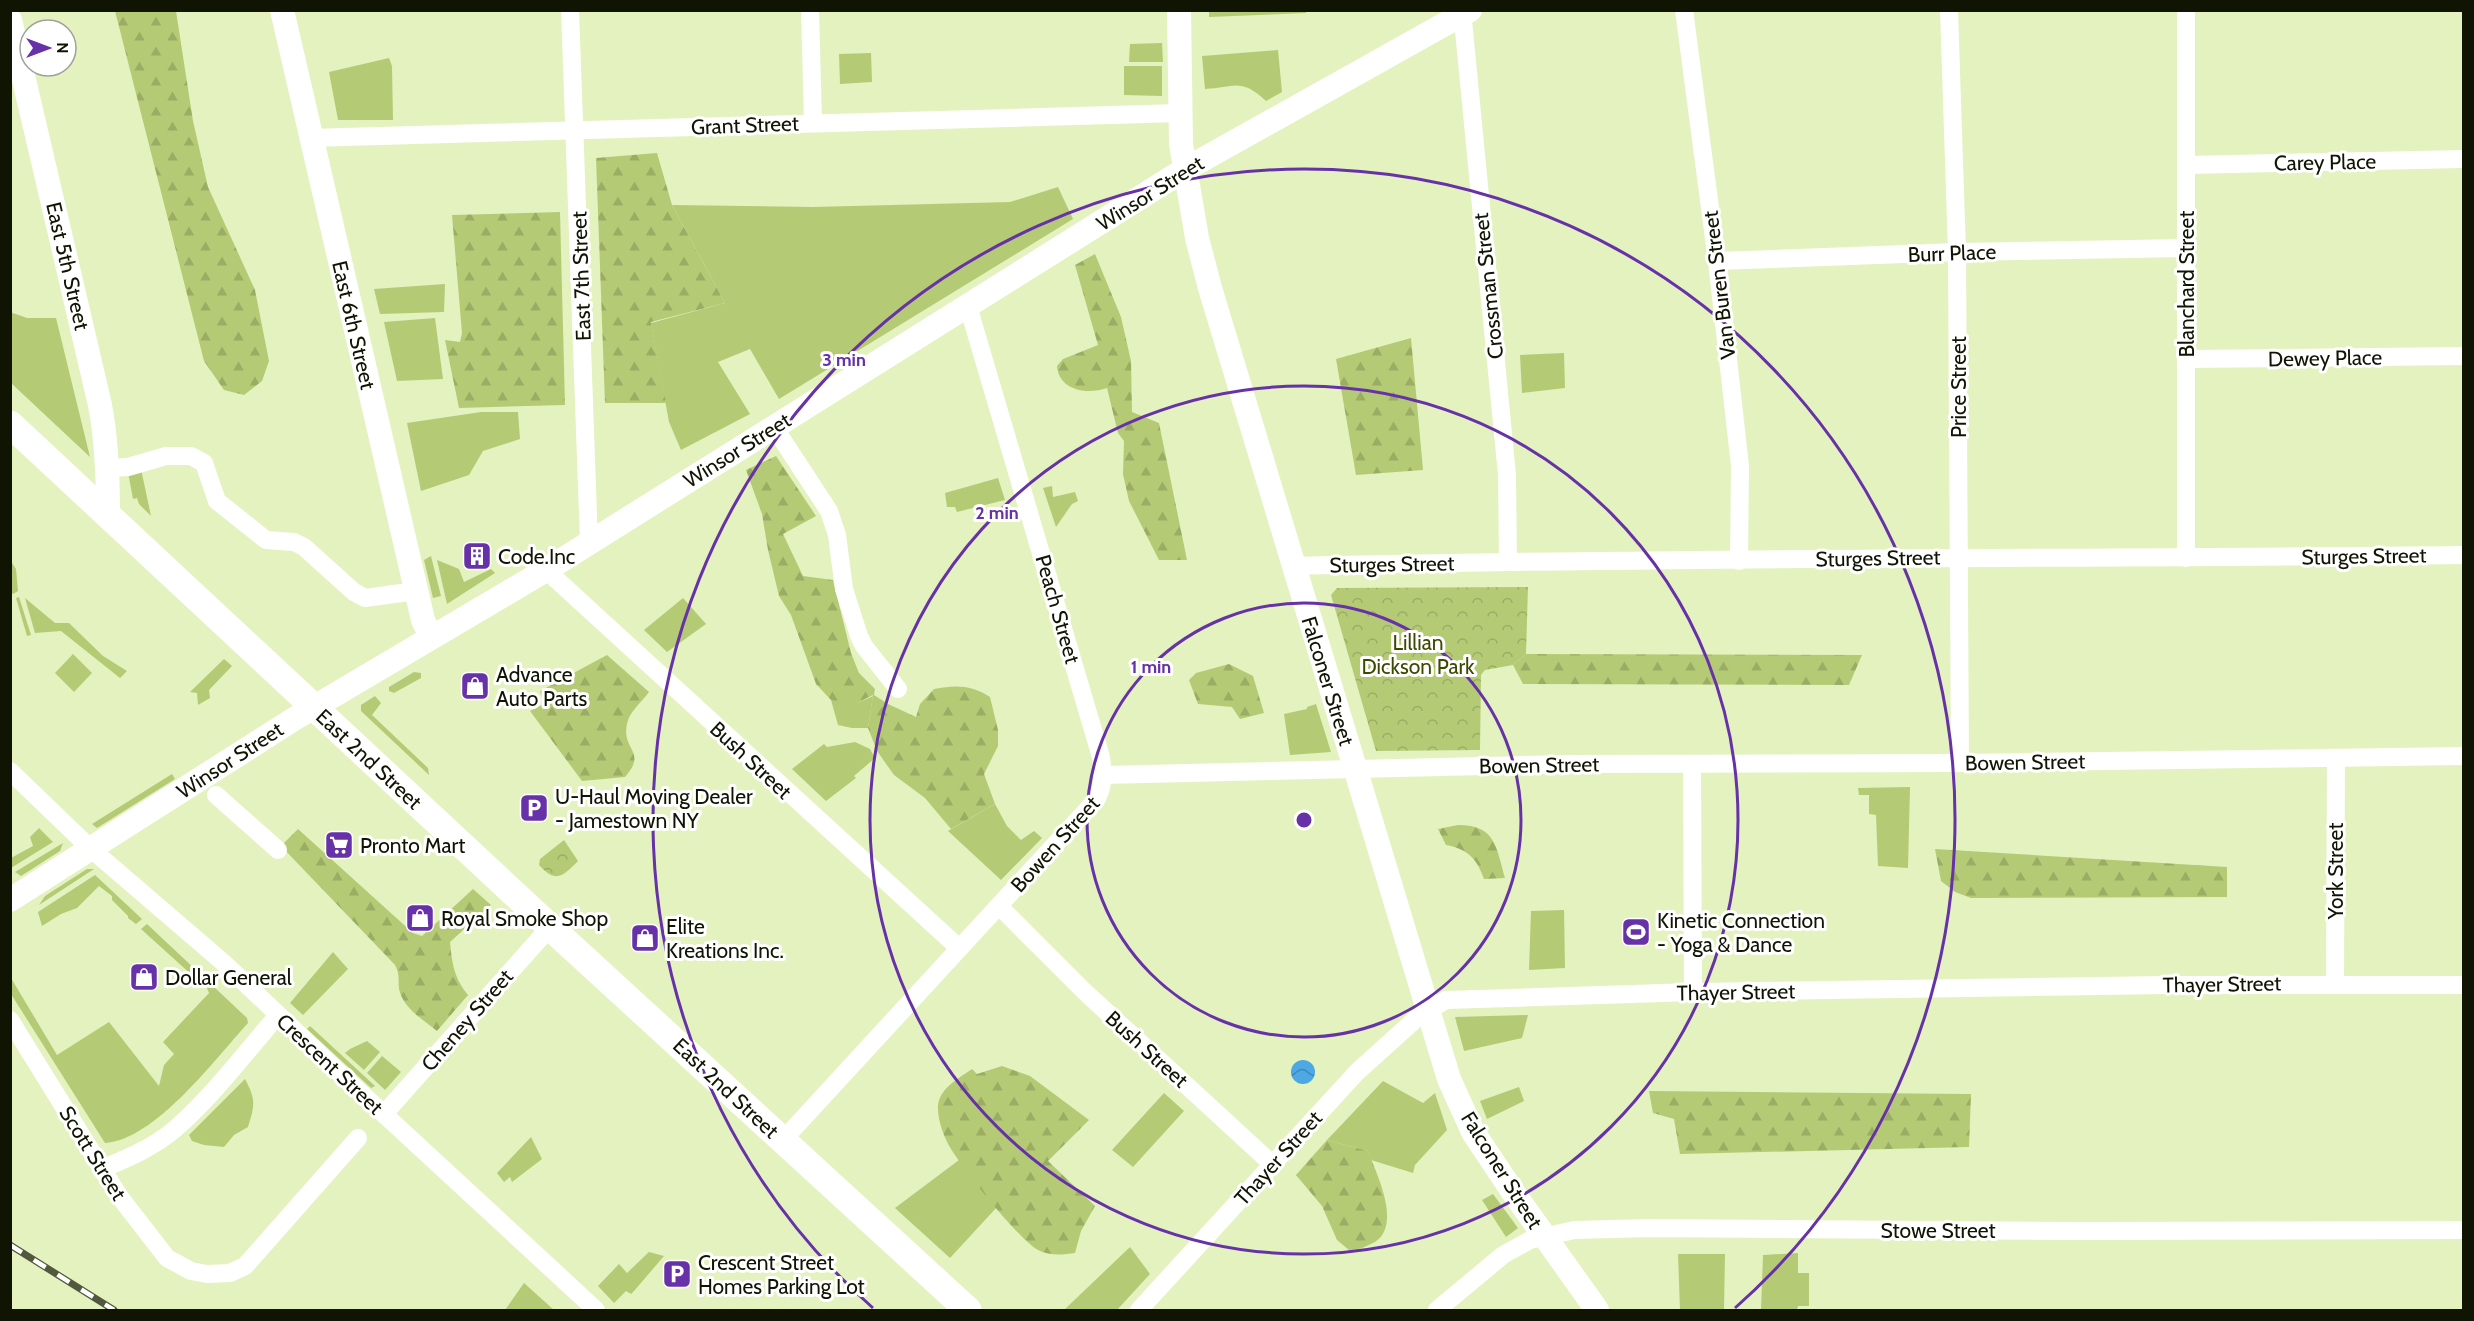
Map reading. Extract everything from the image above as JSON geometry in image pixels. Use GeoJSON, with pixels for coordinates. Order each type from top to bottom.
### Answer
{"type":"FeatureCollection","features":[{"type":"Feature","properties":{"kind":"main road","name":"East 2nd Street"},"geometry":{"type":"LineString","coordinates":[[10,424],[550,927],[968,1311]]}},
{"type":"Feature","properties":{"kind":"street","name":"East 6th Street"},"geometry":{"type":"LineString","coordinates":[[282,10],[416,591],[423,620],[431,637]]}},
{"type":"Feature","properties":{"kind":"street","name":"East 7th Street"},"geometry":{"type":"LineString","coordinates":[[570,10],[589,543]]}},
{"type":"Feature","properties":{"kind":"street"},"geometry":{"type":"LineString","coordinates":[[810,10],[813,122]]}},
{"type":"Feature","properties":{"kind":"street","name":"Falconer Street"},"geometry":{"type":"LineString","coordinates":[[1179,10],[1180,144],[1210,288],[1449,1079],[1473,1132],[1597,1311]]}},
{"type":"Feature","properties":{"kind":"street","name":"Van Buren Street"},"geometry":{"type":"LineString","coordinates":[[1684,10],[1717,261],[1740,466],[1739,561]]}},
{"type":"Feature","properties":{"kind":"street","name":"Price Street"},"geometry":{"type":"LineString","coordinates":[[1950,10],[1957,252],[1960,763]]}},
{"type":"Feature","properties":{"kind":"street","name":"Blanchard Street"},"geometry":{"type":"LineString","coordinates":[[2186,10],[2186,558]]}},
{"type":"Feature","properties":{"kind":"street","name":"Winsor Street"},"geometry":{"type":"LineString","coordinates":[[10,900],[314,707],[546,570],[1184,170],[1465,12]]}},
{"type":"Feature","properties":{"kind":"street","name":"Crossman Street"},"geometry":{"type":"LineString","coordinates":[[1465,12],[1507,476],[1508,562]]}},
{"type":"Feature","properties":{"kind":"street","name":"East 5th Street"},"geometry":{"type":"LineString","coordinates":[[10,20],[15,63],[98,393],[105,429],[108,514]]}},
{"type":"Feature","properties":{"kind":"street","name":"Grant Street"},"geometry":{"type":"LineString","coordinates":[[310,138],[813,122],[1180,114]]}},
{"type":"Feature","properties":{"kind":"street","name":"Carey Place"},"geometry":{"type":"LineString","coordinates":[[2187,165],[2463,159]]}},
{"type":"Feature","properties":{"kind":"street","name":"Burr Place"},"geometry":{"type":"LineString","coordinates":[[1717,261],[1957,252],[2186,248]]}},
{"type":"Feature","properties":{"kind":"street","name":"Peach Street"},"geometry":{"type":"LineString","coordinates":[[968,306],[1098,747],[1104,775]]}},
{"type":"Feature","properties":{"kind":"street","name":"Dewey Place"},"geometry":{"type":"LineString","coordinates":[[2186,359],[2463,356]]}},
{"type":"Feature","properties":{"kind":"street"},"geometry":{"type":"LineString","coordinates":[[774,427],[829,511],[837,535],[844,590],[860,636],[864,645],[898,689]]}},
{"type":"Feature","properties":{"kind":"street"},"geometry":{"type":"LineString","coordinates":[[108,468],[128,467],[166,456],[191,456],[204,463],[217,501],[266,540],[294,542],[354,592],[365,597],[416,591]]}},
{"type":"Feature","properties":{"kind":"street","name":"Sturges Street"},"geometry":{"type":"LineString","coordinates":[[1293,566],[1959,557],[2186,558],[2463,555]]}},
{"type":"Feature","properties":{"kind":"street","name":"Bush Street"},"geometry":{"type":"LineString","coordinates":[[546,570],[958,948]]}},
{"type":"Feature","properties":{"kind":"street","name":"Bowen Street"},"geometry":{"type":"LineString","coordinates":[[783,1140],[1096,800],[1101,791],[1104,775],[1570,764],[1960,763],[2463,756]]}},
{"type":"Feature","properties":{"kind":"street","name":"York Street"},"geometry":{"type":"LineString","coordinates":[[2335,984],[2336,758]]}},
{"type":"Feature","properties":{"kind":"street"},"geometry":{"type":"LineString","coordinates":[[1692,765],[1693,993]]}},
{"type":"Feature","properties":{"kind":"street","name":"Crescent Street"},"geometry":{"type":"LineString","coordinates":[[10,771],[90,848],[226,965],[596,1311]]}},
{"type":"Feature","properties":{"kind":"street"},"geometry":{"type":"LineString","coordinates":[[216,795],[278,850]]}},
{"type":"Feature","properties":{"kind":"street","name":"Bush Street"},"geometry":{"type":"LineString","coordinates":[[999,906],[1085,992],[1272,1164]]}},
{"type":"Feature","properties":{"kind":"street","name":"Cheney Street"},"geometry":{"type":"LineString","coordinates":[[384,1114],[550,927]]}},
{"type":"Feature","properties":{"kind":"street","name":"Thayer Street"},"geometry":{"type":"LineString","coordinates":[[1139,1311],[1357,1072],[1428,1009],[1446,1000],[1693,993],[2266,984],[2463,986]]}},
{"type":"Feature","properties":{"kind":"street"},"geometry":{"type":"LineString","coordinates":[[102,1169],[139,1153],[175,1128],[207,1097],[278,1015]]}},
{"type":"Feature","properties":{"kind":"street","name":"Scott Street"},"geometry":{"type":"LineString","coordinates":[[10,1020],[132,1214],[167,1258],[190,1271],[207,1274],[230,1273],[245,1266],[358,1138]]}},
{"type":"Feature","properties":{"kind":"street","name":"Stowe Street"},"geometry":{"type":"LineString","coordinates":[[1437,1311],[1503,1255],[1530,1240],[1574,1230],[1650,1228],[2085,1231],[2463,1230]]}},
{"type":"Feature","properties":{"kind":"green space"},"geometry":{"type":"Polygon","coordinates":[[[1306,10],[1306,13],[1209,17],[1209,11],[1306,10]]]}},
{"type":"Feature","properties":{"kind":"green space"},"geometry":{"type":"Polygon","coordinates":[[[115,11],[176,11],[193,121],[208,187],[255,290],[269,361],[262,381],[244,395],[224,390],[204,361],[115,11]]]}},
{"type":"Feature","properties":{"kind":"green space"},"geometry":{"type":"Polygon","coordinates":[[[1162,43],[1163,62],[1129,62],[1130,44],[1162,43]]]}},
{"type":"Feature","properties":{"kind":"green space"},"geometry":{"type":"Polygon","coordinates":[[[1278,50],[1282,92],[1266,101],[1243,86],[1205,89],[1202,56],[1278,50]]]}},
{"type":"Feature","properties":{"kind":"green space"},"geometry":{"type":"Polygon","coordinates":[[[871,53],[872,82],[840,84],[839,54],[871,53]]]}},
{"type":"Feature","properties":{"kind":"green space"},"geometry":{"type":"Polygon","coordinates":[[[389,58],[392,66],[393,120],[338,120],[329,72],[389,58]]]}},
{"type":"Feature","properties":{"kind":"green space"},"geometry":{"type":"Polygon","coordinates":[[[1124,66],[1162,66],[1162,96],[1124,95],[1124,66]]]}},
{"type":"Feature","properties":{"kind":"green space"},"geometry":{"type":"Polygon","coordinates":[[[657,153],[672,205],[725,303],[651,322],[666,403],[605,403],[596,158],[657,153]]]}},
{"type":"Feature","properties":{"kind":"green space"},"geometry":{"type":"Polygon","coordinates":[[[1058,187],[1073,219],[779,399],[750,349],[718,362],[750,414],[681,450],[669,422],[651,323],[725,303],[672,205],[813,207],[1010,202],[1058,187]]]}},
{"type":"Feature","properties":{"kind":"green space"},"geometry":{"type":"Polygon","coordinates":[[[560,212],[565,405],[459,408],[445,340],[460,342],[462,333],[452,215],[560,212]]]}},
{"type":"Feature","properties":{"kind":"green space"},"geometry":{"type":"Polygon","coordinates":[[[1095,254],[1121,317],[1131,361],[1132,412],[1159,423],[1187,560],[1159,560],[1129,501],[1123,474],[1124,441],[1118,433],[1107,388],[1091,391],[1076,389],[1063,381],[1059,374],[1057,366],[1063,359],[1098,345],[1075,265],[1095,254]]]}},
{"type":"Feature","properties":{"kind":"green space"},"geometry":{"type":"Polygon","coordinates":[[[445,284],[444,312],[380,314],[374,289],[445,284]]]}},
{"type":"Feature","properties":{"kind":"green space"},"geometry":{"type":"Polygon","coordinates":[[[10,312],[27,318],[56,318],[90,457],[11,383],[10,312]]]}},
{"type":"Feature","properties":{"kind":"green space"},"geometry":{"type":"Polygon","coordinates":[[[435,318],[443,379],[397,381],[384,322],[435,318]]]}},
{"type":"Feature","properties":{"kind":"green space"},"geometry":{"type":"Polygon","coordinates":[[[1411,338],[1423,470],[1356,475],[1336,359],[1411,338]]]}},
{"type":"Feature","properties":{"kind":"green space"},"geometry":{"type":"Polygon","coordinates":[[[1564,353],[1565,388],[1522,393],[1520,355],[1564,353]]]}},
{"type":"Feature","properties":{"kind":"green space"},"geometry":{"type":"Polygon","coordinates":[[[481,412],[518,412],[520,439],[483,451],[469,475],[421,491],[407,423],[481,412]]]}},
{"type":"Feature","properties":{"kind":"green space"},"geometry":{"type":"Polygon","coordinates":[[[776,456],[816,516],[783,534],[803,576],[833,580],[851,653],[859,673],[875,689],[874,695],[916,717],[920,704],[934,689],[963,687],[990,697],[998,730],[998,746],[984,774],[995,804],[951,829],[925,798],[894,775],[877,751],[868,728],[873,695],[853,705],[838,704],[816,684],[791,615],[779,596],[762,514],[746,470],[776,456]]]}},
{"type":"Feature","properties":{"kind":"green space"},"geometry":{"type":"Polygon","coordinates":[[[141,469],[151,516],[139,504],[137,498],[133,499],[128,472],[141,469]]]}},
{"type":"Feature","properties":{"kind":"green space"},"geometry":{"type":"Polygon","coordinates":[[[998,478],[1005,500],[957,512],[955,507],[947,507],[945,493],[998,478]]]}},
{"type":"Feature","properties":{"kind":"green space"},"geometry":{"type":"Polygon","coordinates":[[[1052,486],[1053,497],[1075,492],[1078,501],[1072,504],[1056,527],[1043,488],[1052,486]]]}},
{"type":"Feature","properties":{"kind":"green space"},"geometry":{"type":"Polygon","coordinates":[[[431,556],[441,596],[433,598],[424,560],[431,556]]]}},
{"type":"Feature","properties":{"kind":"green space"},"geometry":{"type":"Polygon","coordinates":[[[437,560],[459,569],[464,582],[491,569],[495,573],[447,604],[437,560]]]}},
{"type":"Feature","properties":{"kind":"green space"},"geometry":{"type":"Polygon","coordinates":[[[12,563],[16,569],[18,591],[13,594],[10,592],[12,563]]]}},
{"type":"Feature","properties":{"kind":"green space","name":"Lillian Dickson Park"},"geometry":{"type":"Polygon","coordinates":[[[1528,587],[1526,654],[1513,665],[1485,670],[1481,675],[1480,750],[1376,751],[1331,595],[1337,588],[1528,587]]]}},
{"type":"Feature","properties":{"kind":"green space"},"geometry":{"type":"Polygon","coordinates":[[[19,597],[31,635],[27,636],[16,598],[19,597]]]}},
{"type":"Feature","properties":{"kind":"green space"},"geometry":{"type":"Polygon","coordinates":[[[25,598],[55,623],[69,623],[103,656],[127,671],[120,678],[61,631],[35,633],[25,598]]]}},
{"type":"Feature","properties":{"kind":"green space"},"geometry":{"type":"Polygon","coordinates":[[[683,598],[706,624],[667,652],[644,630],[683,598]]]}},
{"type":"Feature","properties":{"kind":"green space"},"geometry":{"type":"Polygon","coordinates":[[[73,654],[92,673],[74,692],[55,673],[73,654]]]}},
{"type":"Feature","properties":{"kind":"green space"},"geometry":{"type":"Polygon","coordinates":[[[1526,654],[1862,655],[1849,685],[1523,684],[1513,665],[1526,654]]]}},
{"type":"Feature","properties":{"kind":"green space"},"geometry":{"type":"Polygon","coordinates":[[[607,655],[649,692],[628,720],[627,740],[634,761],[625,777],[582,781],[530,711],[544,704],[540,691],[607,655]]]}},
{"type":"Feature","properties":{"kind":"green space"},"geometry":{"type":"Polygon","coordinates":[[[224,659],[232,666],[209,690],[210,698],[198,705],[197,693],[190,692],[224,659]]]}},
{"type":"Feature","properties":{"kind":"green space"},"geometry":{"type":"Polygon","coordinates":[[[1229,664],[1253,676],[1264,713],[1240,719],[1232,707],[1198,704],[1189,680],[1196,673],[1229,664]]]}},
{"type":"Feature","properties":{"kind":"green space"},"geometry":{"type":"Polygon","coordinates":[[[414,672],[421,673],[421,678],[394,693],[389,691],[389,687],[414,672]]]}},
{"type":"Feature","properties":{"kind":"green space"},"geometry":{"type":"Polygon","coordinates":[[[375,696],[381,703],[372,715],[428,768],[429,775],[361,711],[361,705],[375,696]]]}},
{"type":"Feature","properties":{"kind":"green space"},"geometry":{"type":"Polygon","coordinates":[[[873,696],[868,728],[838,725],[831,700],[842,704],[852,704],[873,696]]]}},
{"type":"Feature","properties":{"kind":"green space"},"geometry":{"type":"Polygon","coordinates":[[[1316,704],[1331,752],[1290,755],[1284,714],[1307,709],[1316,704]]]}},
{"type":"Feature","properties":{"kind":"green space"},"geometry":{"type":"Polygon","coordinates":[[[855,742],[870,749],[875,758],[854,776],[856,778],[826,801],[792,769],[824,744],[827,747],[855,742]]]}},
{"type":"Feature","properties":{"kind":"green space"},"geometry":{"type":"Polygon","coordinates":[[[172,774],[175,779],[97,828],[92,824],[172,774]]]}},
{"type":"Feature","properties":{"kind":"green space"},"geometry":{"type":"Polygon","coordinates":[[[1910,787],[1908,868],[1878,866],[1876,815],[1869,814],[1869,795],[1859,795],[1858,788],[1910,787]]]}},
{"type":"Feature","properties":{"kind":"green space"},"geometry":{"type":"Polygon","coordinates":[[[995,804],[1007,826],[1021,840],[1034,831],[1042,838],[1001,880],[948,831],[995,804]]]}},
{"type":"Feature","properties":{"kind":"green space"},"geometry":{"type":"Polygon","coordinates":[[[1458,825],[1471,826],[1487,834],[1496,848],[1505,878],[1484,879],[1471,856],[1460,849],[1446,845],[1438,829],[1458,825]]]}},
{"type":"Feature","properties":{"kind":"green space"},"geometry":{"type":"Polygon","coordinates":[[[39,828],[53,842],[11,868],[11,858],[33,846],[30,837],[39,828]]]}},
{"type":"Feature","properties":{"kind":"green space"},"geometry":{"type":"Polygon","coordinates":[[[298,829],[413,933],[422,936],[473,889],[491,905],[450,942],[454,970],[468,995],[437,1031],[414,1013],[401,996],[395,965],[281,846],[298,829]]]}},
{"type":"Feature","properties":{"kind":"green space"},"geometry":{"type":"Polygon","coordinates":[[[564,840],[578,861],[564,874],[555,876],[539,865],[540,859],[564,840]]]}},
{"type":"Feature","properties":{"kind":"green space"},"geometry":{"type":"Polygon","coordinates":[[[63,843],[60,851],[21,876],[15,872],[63,843]]]}},
{"type":"Feature","properties":{"kind":"green space"},"geometry":{"type":"Polygon","coordinates":[[[1935,849],[2227,867],[2227,897],[1971,898],[1955,892],[1941,881],[1935,849]]]}},
{"type":"Feature","properties":{"kind":"green space"},"geometry":{"type":"Polygon","coordinates":[[[87,869],[94,869],[39,905],[45,896],[87,869]]]}},
{"type":"Feature","properties":{"kind":"green space"},"geometry":{"type":"Polygon","coordinates":[[[95,875],[142,919],[136,924],[128,918],[112,900],[112,896],[99,886],[77,908],[61,914],[42,926],[38,912],[95,875]]]}},
{"type":"Feature","properties":{"kind":"green space"},"geometry":{"type":"Polygon","coordinates":[[[1564,910],[1565,968],[1529,970],[1531,911],[1564,910]]]}},
{"type":"Feature","properties":{"kind":"green space"},"geometry":{"type":"Polygon","coordinates":[[[147,924],[200,974],[194,977],[141,929],[147,924]]]}},
{"type":"Feature","properties":{"kind":"green space"},"geometry":{"type":"Polygon","coordinates":[[[333,952],[348,969],[303,1015],[290,1003],[333,952]]]}},
{"type":"Feature","properties":{"kind":"green space"},"geometry":{"type":"Polygon","coordinates":[[[202,975],[247,1018],[248,1023],[201,1076],[164,1113],[144,1128],[124,1138],[105,1143],[11,994],[11,978],[57,1055],[109,1022],[159,1086],[164,1065],[174,1054],[163,1042],[209,993],[202,975]]]}},
{"type":"Feature","properties":{"kind":"green space"},"geometry":{"type":"Polygon","coordinates":[[[1528,1015],[1522,1038],[1464,1051],[1455,1017],[1528,1015]]]}},
{"type":"Feature","properties":{"kind":"green space"},"geometry":{"type":"Polygon","coordinates":[[[310,1026],[375,1086],[371,1088],[307,1029],[310,1026]]]}},
{"type":"Feature","properties":{"kind":"green space"},"geometry":{"type":"Polygon","coordinates":[[[367,1041],[380,1052],[364,1070],[345,1053],[367,1041]]]}},
{"type":"Feature","properties":{"kind":"green space"},"geometry":{"type":"Polygon","coordinates":[[[382,1056],[401,1072],[385,1090],[367,1073],[382,1056]]]}},
{"type":"Feature","properties":{"kind":"green space"},"geometry":{"type":"Polygon","coordinates":[[[1002,1066],[1030,1076],[1089,1120],[1048,1161],[1095,1206],[1081,1231],[1075,1253],[1061,1255],[1047,1253],[1030,1244],[979,1187],[948,1145],[939,1116],[938,1105],[942,1093],[972,1069],[977,1074],[1002,1066]]]}},
{"type":"Feature","properties":{"kind":"green space"},"geometry":{"type":"Polygon","coordinates":[[[245,1079],[253,1103],[248,1127],[234,1135],[224,1147],[192,1141],[189,1135],[245,1079]]]}},
{"type":"Feature","properties":{"kind":"green space"},"geometry":{"type":"Polygon","coordinates":[[[1383,1081],[1423,1103],[1435,1093],[1447,1130],[1415,1165],[1413,1173],[1371,1160],[1368,1151],[1327,1140],[1383,1081]]]}},
{"type":"Feature","properties":{"kind":"green space"},"geometry":{"type":"Polygon","coordinates":[[[1519,1087],[1524,1101],[1487,1119],[1480,1101],[1519,1087]]]}},
{"type":"Feature","properties":{"kind":"green space"},"geometry":{"type":"Polygon","coordinates":[[[1649,1091],[1971,1094],[1969,1147],[1680,1154],[1674,1119],[1653,1113],[1649,1091]]]}},
{"type":"Feature","properties":{"kind":"green space"},"geometry":{"type":"Polygon","coordinates":[[[1164,1093],[1184,1111],[1133,1167],[1112,1150],[1164,1093]]]}},
{"type":"Feature","properties":{"kind":"green space"},"geometry":{"type":"Polygon","coordinates":[[[531,1137],[542,1159],[512,1182],[510,1177],[504,1182],[497,1173],[531,1137]]]}},
{"type":"Feature","properties":{"kind":"green space"},"geometry":{"type":"Polygon","coordinates":[[[1327,1140],[1368,1151],[1381,1186],[1385,1199],[1387,1224],[1383,1234],[1375,1242],[1362,1248],[1349,1250],[1337,1240],[1322,1206],[1296,1175],[1327,1140]]]}},
{"type":"Feature","properties":{"kind":"green space"},"geometry":{"type":"Polygon","coordinates":[[[959,1160],[997,1207],[950,1258],[895,1208],[959,1160]]]}},
{"type":"Feature","properties":{"kind":"green space"},"geometry":{"type":"Polygon","coordinates":[[[1493,1194],[1518,1228],[1506,1237],[1482,1200],[1493,1194]]]}},
{"type":"Feature","properties":{"kind":"green space"},"geometry":{"type":"Polygon","coordinates":[[[1130,1247],[1150,1274],[1117,1310],[1064,1310],[1130,1247]]]}},
{"type":"Feature","properties":{"kind":"green space"},"geometry":{"type":"Polygon","coordinates":[[[649,1252],[664,1256],[631,1294],[626,1291],[614,1303],[598,1286],[619,1264],[627,1273],[649,1252]]]}},
{"type":"Feature","properties":{"kind":"green space"},"geometry":{"type":"Polygon","coordinates":[[[1798,1253],[1798,1273],[1809,1273],[1809,1306],[1798,1306],[1797,1310],[1761,1310],[1763,1255],[1798,1253]]]}},
{"type":"Feature","properties":{"kind":"green space"},"geometry":{"type":"Polygon","coordinates":[[[1678,1254],[1725,1254],[1724,1310],[1680,1310],[1678,1254]]]}},
{"type":"Feature","properties":{"kind":"green space"},"geometry":{"type":"Polygon","coordinates":[[[524,1283],[554,1310],[505,1310],[524,1283]]]}},
{"type":"Feature","properties":{"kind":"water"},"geometry":{"type":"Polygon","coordinates":[[[1303,1060],[1311,1064],[1315,1072],[1311,1080],[1303,1084],[1295,1080],[1291,1072],[1295,1064],[1303,1060]]]}},
{"type":"Feature","properties":{"kind":"railway"},"geometry":{"type":"LineString","coordinates":[[10,1245],[114,1310]]}},
{"type":"Feature","properties":{"kind":"place","name":"Code.Inc"},"geometry":{"type":"Point","coordinates":[477,556]}},
{"type":"Feature","properties":{"kind":"place","name":"Advance Auto Parts"},"geometry":{"type":"Point","coordinates":[475,686]}},
{"type":"Feature","properties":{"kind":"place","name":"U-Haul Moving Dealer - Jamestown NY"},"geometry":{"type":"Point","coordinates":[534,808]}},
{"type":"Feature","properties":{"kind":"place","name":"Pronto Mart"},"geometry":{"type":"Point","coordinates":[339,845]}},
{"type":"Feature","properties":{"kind":"place","name":"Royal Smoke Shop"},"geometry":{"type":"Point","coordinates":[420,918]}},
{"type":"Feature","properties":{"kind":"place","name":"Kinetic Connection - Yoga & Dance"},"geometry":{"type":"Point","coordinates":[1636,932]}},
{"type":"Feature","properties":{"kind":"place","name":"Elite Kreations Inc."},"geometry":{"type":"Point","coordinates":[645,938]}},
{"type":"Feature","properties":{"kind":"place","name":"Dollar General"},"geometry":{"type":"Point","coordinates":[144,977]}},
{"type":"Feature","properties":{"kind":"place","name":"Crescent Street Homes Parking Lot"},"geometry":{"type":"Point","coordinates":[677,1274]}}]}
